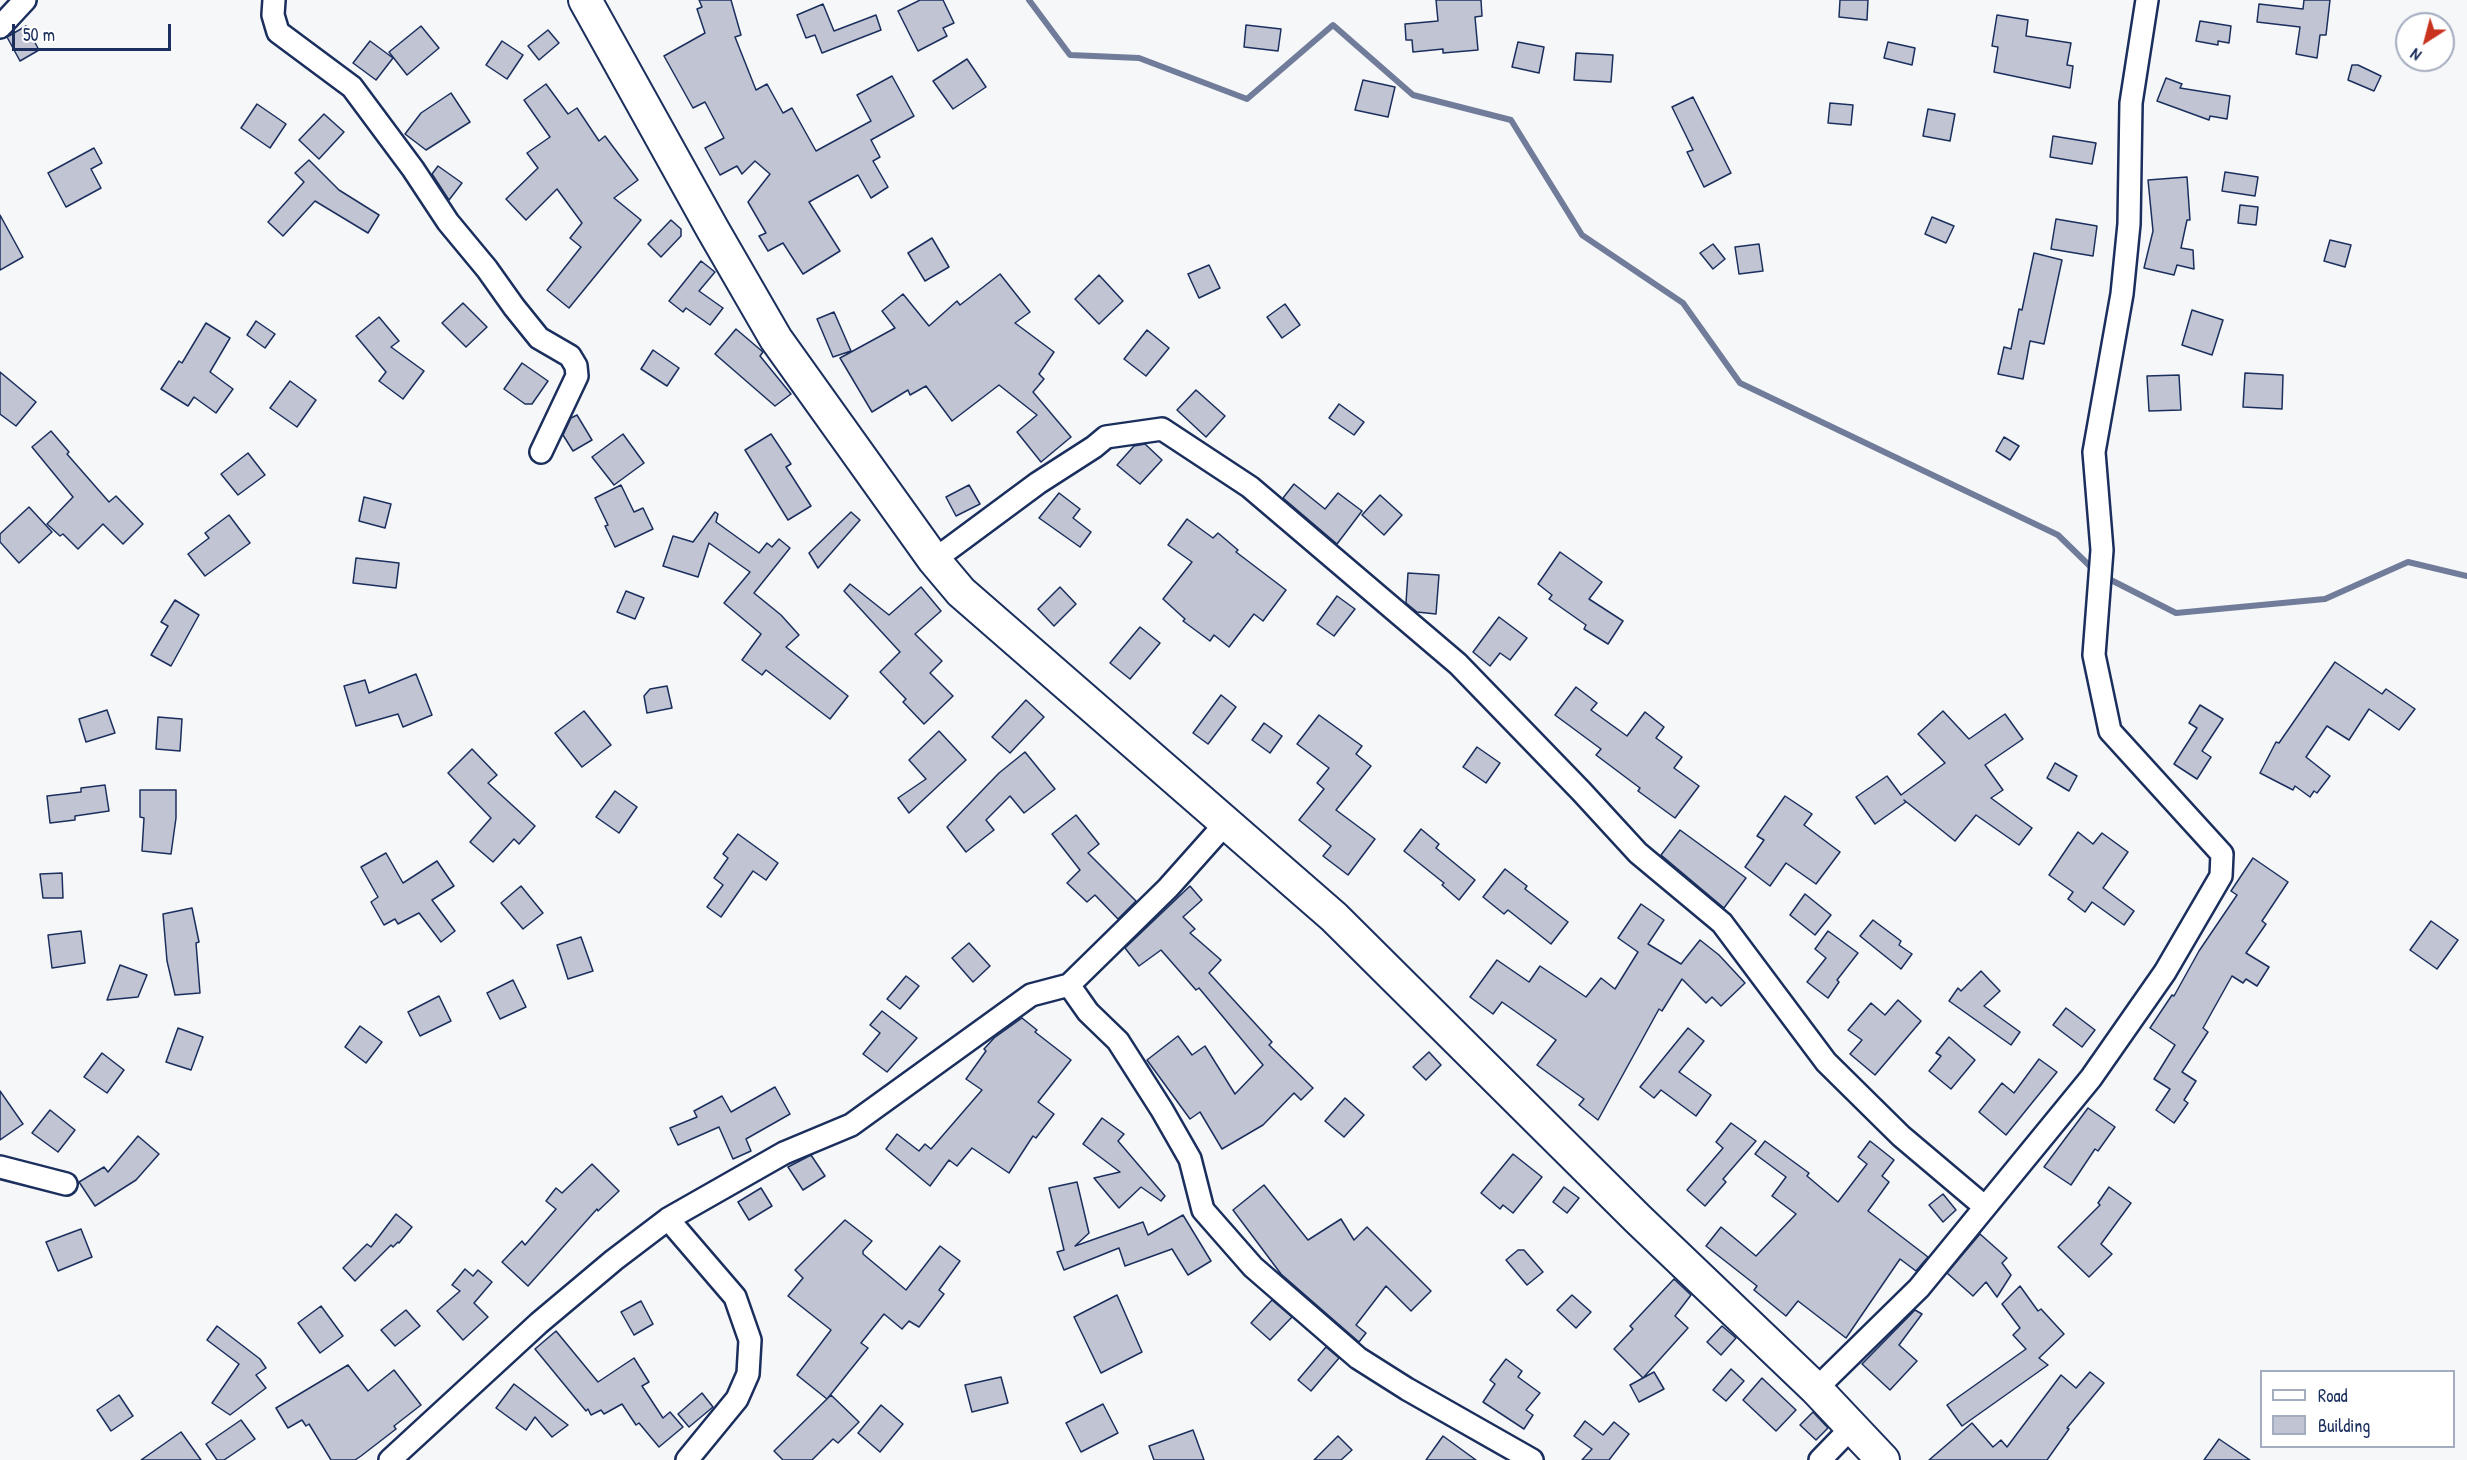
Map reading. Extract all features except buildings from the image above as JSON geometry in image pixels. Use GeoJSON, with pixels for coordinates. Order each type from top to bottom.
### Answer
{"type":"FeatureCollection","features":[{"type":"Feature","properties":{"kind":"main road"},"geometry":{"type":"LineString","coordinates":[[585,0],[776,339],[934,560],[970,600],[1225,825],[1334,917],[1638,1219],[1816,1389],[1883,1460]]}},
{"type":"Feature","properties":{"kind":"street"},"geometry":{"type":"LineString","coordinates":[[274,0],[273,15],[278,32],[352,87],[414,169],[448,222],[487,269],[514,307],[539,338],[570,356],[576,366],[577,376],[541,452]]}},
{"type":"Feature","properties":{"kind":"street"},"geometry":{"type":"LineString","coordinates":[[1816,1389],[1919,1288],[2091,1078],[2165,972],[2221,876],[2222,854],[2110,731],[2094,655],[2102,550],[2094,452],[2122,294],[2129,225],[2131,103],[2147,0]]}},
{"type":"Feature","properties":{"kind":"street"},"geometry":{"type":"LineString","coordinates":[[0,27],[20,1]]}},
{"type":"Feature","properties":{"kind":"street"},"geometry":{"type":"LineString","coordinates":[[934,560],[1038,483],[1106,437],[1162,429],[1250,487],[1458,664],[1638,853],[1722,923],[1826,1062],[1901,1136],[1985,1207]]}},
{"type":"Feature","properties":{"kind":"street"},"geometry":{"type":"LineString","coordinates":[[390,1460],[539,1323],[614,1260],[668,1219],[784,1153],[851,1125],[1031,995],[1069,985],[1168,888],[1225,825]]}},
{"type":"Feature","properties":{"kind":"street"},"geometry":{"type":"LineString","coordinates":[[1069,985],[1088,1012],[1118,1041],[1162,1110],[1190,1159],[1203,1210],[1253,1267],[1358,1358],[1407,1389],[1532,1460]]}},
{"type":"Feature","properties":{"kind":"street"},"geometry":{"type":"LineString","coordinates":[[0,1167],[66,1184]]}},
{"type":"Feature","properties":{"kind":"street"},"geometry":{"type":"LineString","coordinates":[[668,1219],[735,1297],[750,1340],[748,1374],[737,1399],[687,1460]]}},
{"type":"Feature","properties":{"kind":"street"},"geometry":{"type":"LineString","coordinates":[[1820,1460],[1852,1426]]}},
{"type":"Feature","properties":{"kind":"waterway"},"geometry":{"type":"LineString","coordinates":[[1029,0],[1070,55],[1139,58],[1247,99],[1333,25],[1413,95],[1511,120],[1582,235],[1683,303],[1740,383],[2058,535],[2096,572]]}},
{"type":"Feature","properties":{"kind":"waterway"},"geometry":{"type":"LineString","coordinates":[[2105,577],[2176,613],[2325,599],[2408,562],[2467,576]]}}]}
